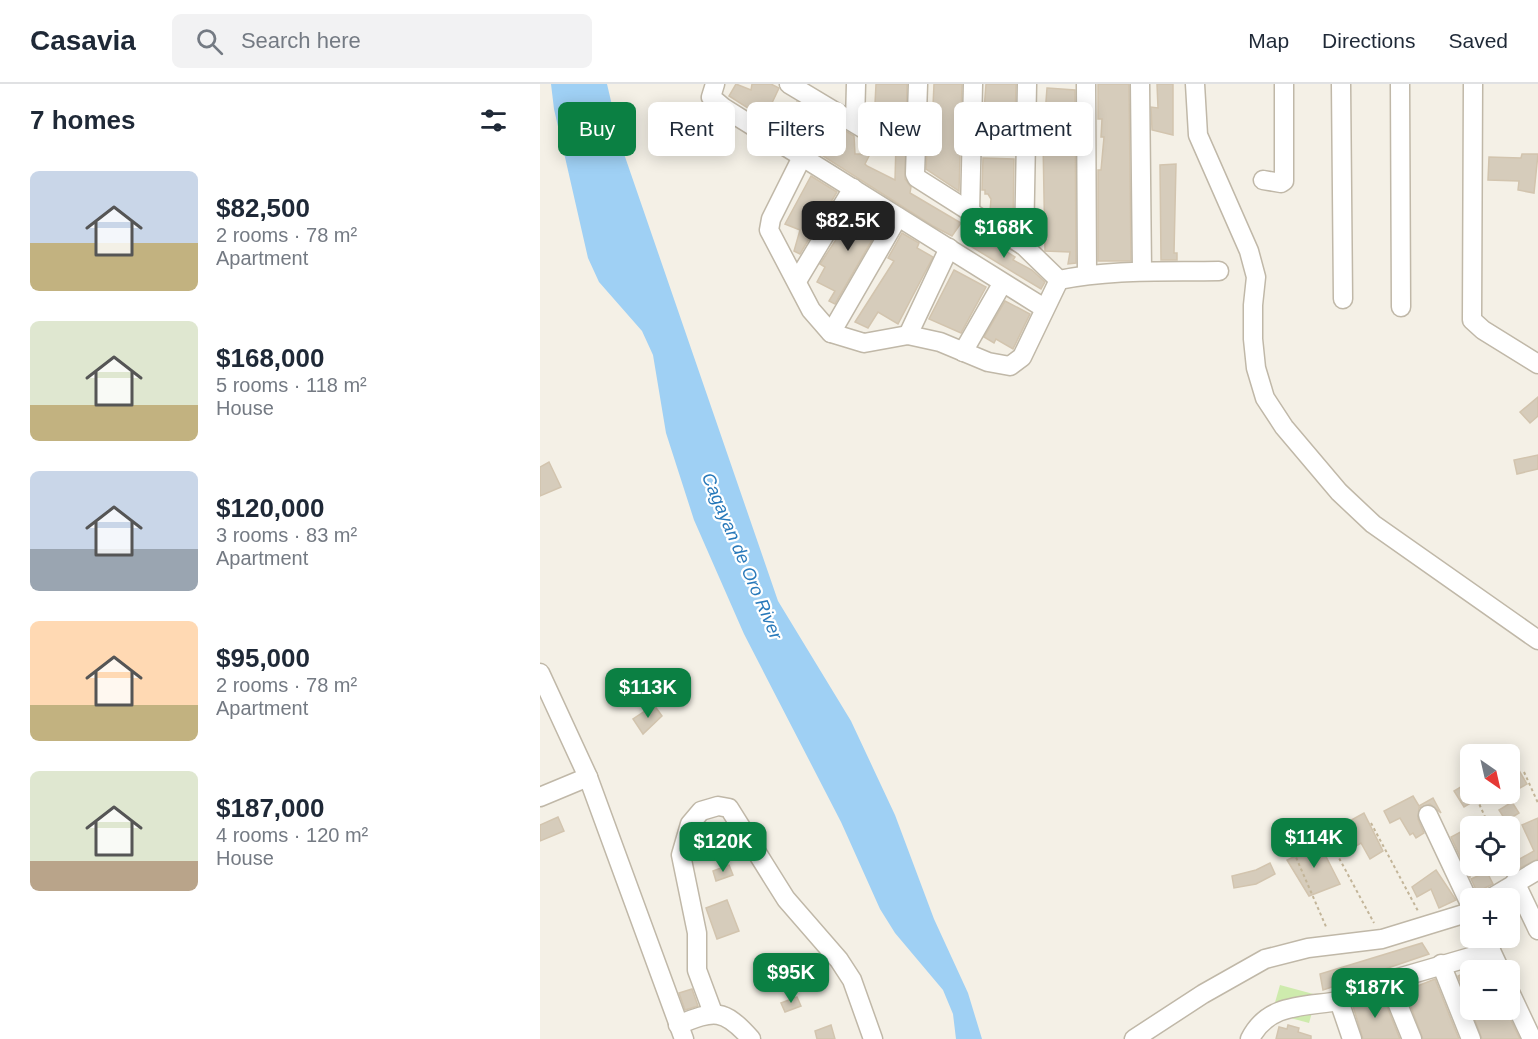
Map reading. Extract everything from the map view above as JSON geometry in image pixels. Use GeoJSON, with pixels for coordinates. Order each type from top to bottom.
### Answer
{"type":"FeatureCollection","features":[{"type":"Feature","properties":{"kind":"street"},"geometry":{"type":"LineString","coordinates":[[714,84],[711,93],[713,100],[1044,309]]}},
{"type":"Feature","properties":{"kind":"street"},"geometry":{"type":"LineString","coordinates":[[855,123],[856,84]]}},
{"type":"Feature","properties":{"kind":"street"},"geometry":{"type":"LineString","coordinates":[[918,84],[915,174],[919,181],[1024,246],[1059,280]]}},
{"type":"Feature","properties":{"kind":"street"},"geometry":{"type":"LineString","coordinates":[[970,212],[974,84]]}},
{"type":"Feature","properties":{"kind":"street"},"geometry":{"type":"LineString","coordinates":[[1024,246],[1027,84]]}},
{"type":"Feature","properties":{"kind":"street"},"geometry":{"type":"LineString","coordinates":[[1086,84],[1087,274]]}},
{"type":"Feature","properties":{"kind":"street"},"geometry":{"type":"LineString","coordinates":[[1140,84],[1142,271]]}},
{"type":"Feature","properties":{"kind":"street"},"geometry":{"type":"LineString","coordinates":[[1195,84],[1198,135],[1249,251],[1256,277],[1253,339],[1256,368],[1265,398],[1284,427],[1339,492],[1373,524],[1538,640]]}},
{"type":"Feature","properties":{"kind":"street"},"geometry":{"type":"LineString","coordinates":[[1263,180],[1281,183],[1284,181],[1284,84]]}},
{"type":"Feature","properties":{"kind":"street"},"geometry":{"type":"LineString","coordinates":[[1341,84],[1343,299]]}},
{"type":"Feature","properties":{"kind":"street"},"geometry":{"type":"LineString","coordinates":[[1400,84],[1401,307]]}},
{"type":"Feature","properties":{"kind":"street"},"geometry":{"type":"LineString","coordinates":[[1473,84],[1472,320],[1483,330],[1538,364]]}},
{"type":"Feature","properties":{"kind":"street"},"geometry":{"type":"LineString","coordinates":[[796,86],[858,125]]}},
{"type":"Feature","properties":{"kind":"street"},"geometry":{"type":"LineString","coordinates":[[802,157],[771,219],[769,230],[811,310],[831,333],[864,343],[908,335],[940,342],[1003,366],[1017,363],[1023,357],[1059,280]]}},
{"type":"Feature","properties":{"kind":"street"},"geometry":{"type":"LineString","coordinates":[[797,281],[853,188]]}},
{"type":"Feature","properties":{"kind":"street"},"geometry":{"type":"LineString","coordinates":[[831,333],[898,217]]}},
{"type":"Feature","properties":{"kind":"street"},"geometry":{"type":"LineString","coordinates":[[908,335],[949,248]]}},
{"type":"Feature","properties":{"kind":"street"},"geometry":{"type":"LineString","coordinates":[[1059,280],[1087,274],[1142,271],[1219,272]]}},
{"type":"Feature","properties":{"kind":"street"},"geometry":{"type":"LineString","coordinates":[[963,352],[1002,284]]}},
{"type":"Feature","properties":{"kind":"street"},"geometry":{"type":"LineString","coordinates":[[540,673],[588,777],[681,1032],[713,1013],[727,1015],[751,1039]]}},
{"type":"Feature","properties":{"kind":"street"},"geometry":{"type":"LineString","coordinates":[[540,797],[588,777]]}},
{"type":"Feature","properties":{"kind":"street"},"geometry":{"type":"LineString","coordinates":[[713,1013],[698,970],[696,933],[681,855],[690,824],[701,811],[718,806],[729,808],[786,899],[839,960],[852,980],[873,1039]]}},
{"type":"Feature","properties":{"kind":"street"},"geometry":{"type":"LineString","coordinates":[[1428,815],[1462,888]]}},
{"type":"Feature","properties":{"kind":"street"},"geometry":{"type":"LineString","coordinates":[[1506,888],[1538,870]]}},
{"type":"Feature","properties":{"kind":"street"},"geometry":{"type":"LineString","coordinates":[[1515,882],[1538,930]]}},
{"type":"Feature","properties":{"kind":"street"},"geometry":{"type":"LineString","coordinates":[[1134,1039],[1223,982],[1265,959],[1308,948],[1382,939],[1460,915]]}},
{"type":"Feature","properties":{"kind":"street"},"geometry":{"type":"LineString","coordinates":[[1352,1039],[1339,1001],[1342,994],[1441,964],[1479,948]]}},
{"type":"Feature","properties":{"kind":"street"},"geometry":{"type":"LineString","coordinates":[[1441,964],[1471,1039]]}},
{"type":"Feature","properties":{"kind":"street"},"geometry":{"type":"LineString","coordinates":[[1388,980],[1413,1039]]}},
{"type":"Feature","properties":{"kind":"street"},"geometry":{"type":"LineString","coordinates":[[1250,1039],[1264,1018],[1278,1011],[1339,1001]]}},
{"type":"Feature","properties":{"kind":"street"},"geometry":{"type":"LineString","coordinates":[[1520,1009],[1532,1030]]}},
{"type":"Feature","properties":{"kind":"path"},"geometry":{"type":"LineString","coordinates":[[1524,772],[1538,803]]}},
{"type":"Feature","properties":{"kind":"path"},"geometry":{"type":"LineString","coordinates":[[1371,823],[1426,927]]}},
{"type":"Feature","properties":{"kind":"path"},"geometry":{"type":"LineString","coordinates":[[1325,832],[1382,939]]}},
{"type":"Feature","properties":{"kind":"path"},"geometry":{"type":"LineString","coordinates":[[1289,841],[1334,945]]}},
{"type":"Feature","properties":{"kind":"green space"},"geometry":{"type":"Polygon","coordinates":[[[1280,985],[1317,995],[1309,1023],[1272,1013],[1280,985]]]}},
{"type":"Feature","properties":{"kind":"water"},"geometry":{"type":"Polygon","coordinates":[[[551,84],[607,84],[611,102],[558,102],[558,127],[551,84]]]}},
{"type":"Feature","properties":{"kind":"water","name":"Cagayan de Oro River"},"geometry":{"type":"Polygon","coordinates":[[[565,156],[625,156],[778,601],[851,721],[895,815],[934,919],[968,993],[982,1039],[956,1039],[953,1014],[943,990],[895,933],[880,909],[841,822],[744,634],[694,520],[666,433],[653,355],[642,331],[599,282],[588,258],[565,156]]]}},
{"type":"Feature","properties":{"kind":"building"},"geometry":{"type":"Polygon","coordinates":[[[736,84],[751,90],[752,84],[771,84],[779,88],[772,102],[747,102],[747,107],[729,96],[736,84]]]}},
{"type":"Feature","properties":{"kind":"building"},"geometry":{"type":"Polygon","coordinates":[[[876,84],[907,84],[907,102],[875,102],[876,84]]]}},
{"type":"Feature","properties":{"kind":"building"},"geometry":{"type":"Polygon","coordinates":[[[934,84],[962,84],[961,102],[954,102],[954,156],[960,156],[959,191],[926,169],[927,156],[942,156],[942,102],[933,102],[934,84]]]}},
{"type":"Feature","properties":{"kind":"building"},"geometry":{"type":"Polygon","coordinates":[[[986,84],[1016,84],[1016,102],[985,102],[986,84]]]}},
{"type":"Feature","properties":{"kind":"building"},"geometry":{"type":"Polygon","coordinates":[[[1098,84],[1129,84],[1131,261],[1098,261],[1098,170],[1101,170],[1104,137],[1101,137],[1102,119],[1098,119],[1098,84]]]}},
{"type":"Feature","properties":{"kind":"building"},"geometry":{"type":"Polygon","coordinates":[[[1157,84],[1173,84],[1173,135],[1152,130],[1151,107],[1158,108],[1157,84]]]}},
{"type":"Feature","properties":{"kind":"building"},"geometry":{"type":"Polygon","coordinates":[[[1047,88],[1075,90],[1075,102],[1046,102],[1047,88]]]}},
{"type":"Feature","properties":{"kind":"building"},"geometry":{"type":"Polygon","coordinates":[[[846,131],[854,136],[855,154],[869,156],[865,164],[867,166],[895,180],[896,156],[905,156],[905,179],[911,187],[910,193],[961,223],[952,236],[823,156],[846,156],[846,131]]]}},
{"type":"Feature","properties":{"kind":"building"},"geometry":{"type":"Polygon","coordinates":[[[1522,154],[1538,154],[1534,193],[1518,190],[1519,181],[1488,180],[1489,157],[1521,158],[1522,154]]]}},
{"type":"Feature","properties":{"kind":"building"},"geometry":{"type":"Polygon","coordinates":[[[1043,156],[1075,156],[1076,263],[1068,264],[1070,252],[1045,251],[1043,156]]]}},
{"type":"Feature","properties":{"kind":"building"},"geometry":{"type":"Polygon","coordinates":[[[983,158],[1014,159],[1013,226],[1006,221],[1006,213],[990,211],[991,199],[988,194],[985,194],[985,190],[982,190],[983,158]]]}},
{"type":"Feature","properties":{"kind":"building"},"geometry":{"type":"Polygon","coordinates":[[[1176,164],[1174,253],[1177,253],[1177,260],[1161,260],[1160,165],[1176,164]]]}},
{"type":"Feature","properties":{"kind":"building"},"geometry":{"type":"Polygon","coordinates":[[[811,176],[837,192],[800,254],[794,251],[800,230],[785,224],[811,176]]]}},
{"type":"Feature","properties":{"kind":"building"},"geometry":{"type":"Polygon","coordinates":[[[856,209],[870,217],[872,214],[883,221],[835,304],[829,301],[835,291],[817,282],[825,267],[820,264],[856,209]]]}},
{"type":"Feature","properties":{"kind":"building"},"geometry":{"type":"Polygon","coordinates":[[[974,231],[1015,257],[1013,260],[1032,270],[1045,282],[1041,289],[967,244],[974,231]]]}},
{"type":"Feature","properties":{"kind":"building"},"geometry":{"type":"Polygon","coordinates":[[[902,233],[919,243],[917,248],[933,257],[898,324],[878,312],[868,328],[855,322],[894,261],[888,258],[902,233]]]}},
{"type":"Feature","properties":{"kind":"building"},"geometry":{"type":"Polygon","coordinates":[[[954,270],[986,287],[961,333],[929,319],[954,270]]]}},
{"type":"Feature","properties":{"kind":"building"},"geometry":{"type":"Polygon","coordinates":[[[1005,301],[1030,314],[1013,349],[996,339],[994,343],[984,337],[1005,301]]]}},
{"type":"Feature","properties":{"kind":"building"},"geometry":{"type":"Polygon","coordinates":[[[1538,397],[1538,416],[1530,423],[1520,412],[1538,397]]]}},
{"type":"Feature","properties":{"kind":"building"},"geometry":{"type":"Polygon","coordinates":[[[1538,455],[1538,469],[1517,474],[1514,460],[1538,455]]]}},
{"type":"Feature","properties":{"kind":"building"},"geometry":{"type":"Polygon","coordinates":[[[549,462],[561,487],[540,496],[540,467],[549,462]]]}},
{"type":"Feature","properties":{"kind":"building"},"geometry":{"type":"Polygon","coordinates":[[[654,705],[662,716],[643,734],[633,719],[654,705]]]}},
{"type":"Feature","properties":{"kind":"building"},"geometry":{"type":"Polygon","coordinates":[[[1520,772],[1527,784],[1520,788],[1520,772]]]}},
{"type":"Feature","properties":{"kind":"building"},"geometry":{"type":"Polygon","coordinates":[[[1460,787],[1460,801],[1454,791],[1460,787]]]}},
{"type":"Feature","properties":{"kind":"building"},"geometry":{"type":"Polygon","coordinates":[[[1413,796],[1419,806],[1433,798],[1441,813],[1430,804],[1419,808],[1418,819],[1424,833],[1416,838],[1413,833],[1410,835],[1400,818],[1390,823],[1384,811],[1413,796]]]}},
{"type":"Feature","properties":{"kind":"building"},"geometry":{"type":"Polygon","coordinates":[[[1513,804],[1519,813],[1514,816],[1503,816],[1499,810],[1513,804]]]}},
{"type":"Feature","properties":{"kind":"building"},"geometry":{"type":"Polygon","coordinates":[[[1364,813],[1383,851],[1370,859],[1361,843],[1351,849],[1347,841],[1335,847],[1335,829],[1364,813]]]}},
{"type":"Feature","properties":{"kind":"building"},"geometry":{"type":"Polygon","coordinates":[[[558,817],[564,831],[540,841],[540,825],[558,817]]]}},
{"type":"Feature","properties":{"kind":"building"},"geometry":{"type":"Polygon","coordinates":[[[1538,818],[1538,859],[1520,868],[1520,859],[1534,851],[1522,825],[1538,818]]]}},
{"type":"Feature","properties":{"kind":"building"},"geometry":{"type":"Polygon","coordinates":[[[1460,832],[1460,856],[1451,837],[1460,832]]]}},
{"type":"Feature","properties":{"kind":"building"},"geometry":{"type":"Polygon","coordinates":[[[1316,837],[1340,884],[1309,896],[1287,860],[1306,851],[1304,844],[1316,837]]]}},
{"type":"Feature","properties":{"kind":"building"},"geometry":{"type":"Polygon","coordinates":[[[1270,863],[1275,874],[1256,884],[1234,888],[1232,876],[1256,870],[1270,863]]]}},
{"type":"Feature","properties":{"kind":"building"},"geometry":{"type":"Polygon","coordinates":[[[729,865],[733,875],[716,881],[713,871],[729,865]]]}},
{"type":"Feature","properties":{"kind":"building"},"geometry":{"type":"Polygon","coordinates":[[[1436,870],[1456,900],[1439,908],[1431,889],[1417,897],[1412,887],[1436,870]]]}},
{"type":"Feature","properties":{"kind":"building"},"geometry":{"type":"Polygon","coordinates":[[[1478,876],[1489,876],[1493,884],[1485,888],[1475,888],[1471,879],[1478,876]]]}},
{"type":"Feature","properties":{"kind":"building"},"geometry":{"type":"Polygon","coordinates":[[[727,900],[739,931],[717,939],[706,908],[727,900]]]}},
{"type":"Feature","properties":{"kind":"building"},"geometry":{"type":"Polygon","coordinates":[[[1422,943],[1429,954],[1323,990],[1320,974],[1422,943]]]}},
{"type":"Feature","properties":{"kind":"building"},"geometry":{"type":"Polygon","coordinates":[[[815,967],[819,978],[803,983],[799,972],[815,967]]]}},
{"type":"Feature","properties":{"kind":"building"},"geometry":{"type":"Polygon","coordinates":[[[1435,979],[1459,1039],[1423,1039],[1405,991],[1435,979]]]}},
{"type":"Feature","properties":{"kind":"building"},"geometry":{"type":"Polygon","coordinates":[[[692,989],[698,1006],[685,1010],[679,993],[692,989]]]}},
{"type":"Feature","properties":{"kind":"building"},"geometry":{"type":"Polygon","coordinates":[[[1382,994],[1400,1039],[1363,1039],[1352,1003],[1382,994]]]}},
{"type":"Feature","properties":{"kind":"building"},"geometry":{"type":"Polygon","coordinates":[[[797,997],[801,1006],[785,1012],[781,1003],[797,997]]]}},
{"type":"Feature","properties":{"kind":"building"},"geometry":{"type":"Polygon","coordinates":[[[1475,1020],[1511,1020],[1520,1039],[1482,1039],[1475,1020]]]}},
{"type":"Feature","properties":{"kind":"building"},"geometry":{"type":"Polygon","coordinates":[[[831,1025],[835,1039],[817,1039],[815,1031],[831,1025]]]}},
{"type":"Feature","properties":{"kind":"building"},"geometry":{"type":"Polygon","coordinates":[[[1288,1025],[1299,1028],[1298,1032],[1311,1036],[1311,1039],[1276,1039],[1279,1027],[1287,1029],[1288,1025]]]}}]}
